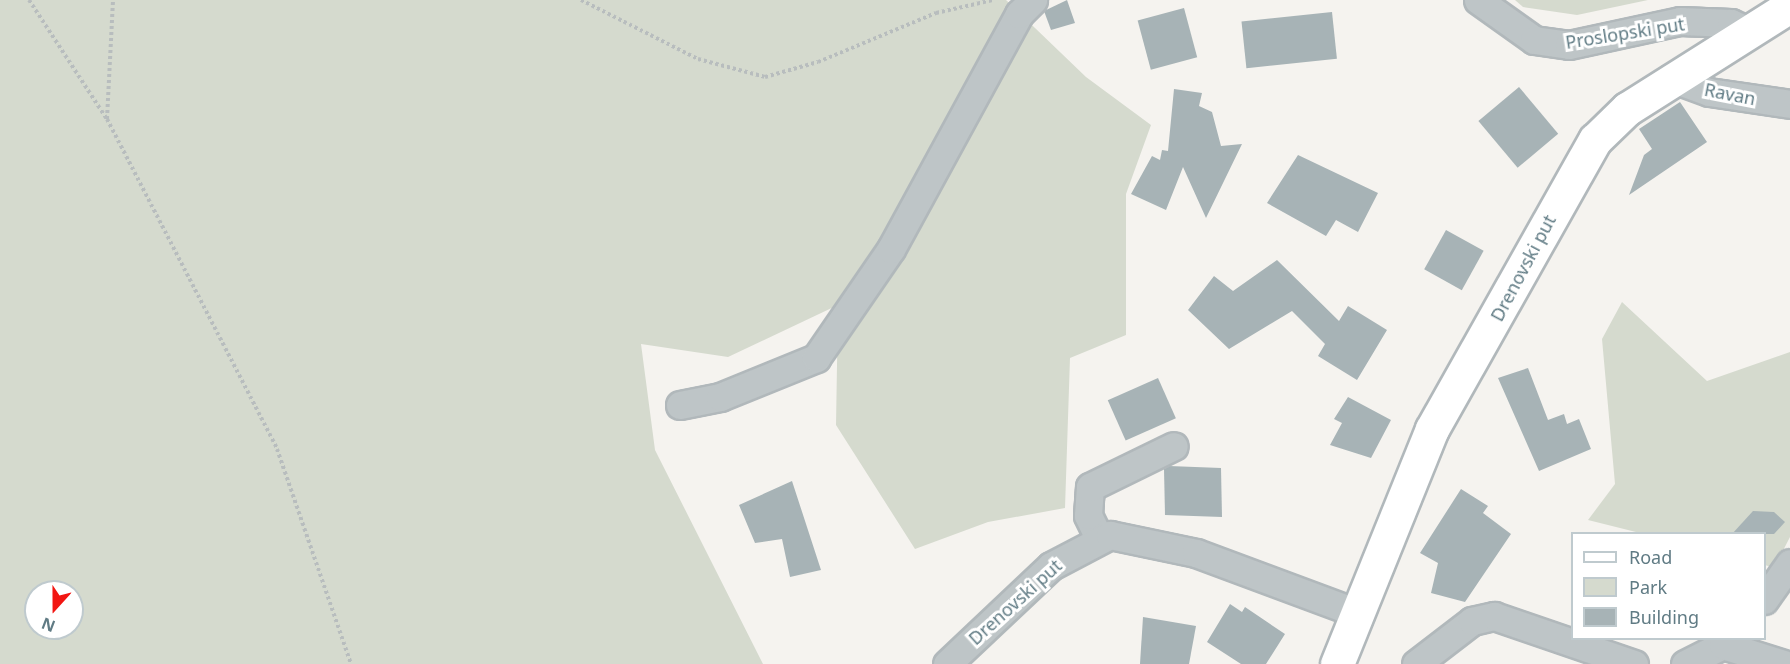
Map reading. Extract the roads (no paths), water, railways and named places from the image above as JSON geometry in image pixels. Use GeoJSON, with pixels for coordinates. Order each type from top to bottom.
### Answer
{"type":"FeatureCollection","features":[{"type":"Feature","properties":{"kind":"main road","name":"Drenovski put"},"geometry":{"type":"LineString","coordinates":[[1337,664],[1360,614],[1432,429],[1595,140],[1627,109],[1671,78],[1790,6]]}},
{"type":"Feature","properties":{"kind":"street"},"geometry":{"type":"LineString","coordinates":[[680,405],[720,397],[816,358],[891,249],[1019,14],[1033,0]]}},
{"type":"Feature","properties":{"kind":"street","name":"Proslopski put"},"geometry":{"type":"LineString","coordinates":[[1478,0],[1534,40],[1569,45],[1680,21],[1731,23],[1748,31]]}},
{"type":"Feature","properties":{"kind":"street","name":"Ravan"},"geometry":{"type":"LineString","coordinates":[[1671,78],[1709,92],[1790,104]]}},
{"type":"Feature","properties":{"kind":"street"},"geometry":{"type":"LineString","coordinates":[[1099,538],[1088,515],[1090,487],[1174,446]]}},
{"type":"Feature","properties":{"kind":"street","name":"Drenovski put"},"geometry":{"type":"LineString","coordinates":[[947,664],[1051,566],[1099,538],[1133,536],[1164,543],[1360,614]]}},
{"type":"Feature","properties":{"kind":"street"},"geometry":{"type":"LineString","coordinates":[[1766,597],[1790,563]]}},
{"type":"Feature","properties":{"kind":"street"},"geometry":{"type":"LineString","coordinates":[[1416,664],[1472,621],[1494,616],[1634,664]]}},
{"type":"Feature","properties":{"kind":"street"},"geometry":{"type":"LineString","coordinates":[[1685,664],[1728,642],[1784,664]]}}]}
